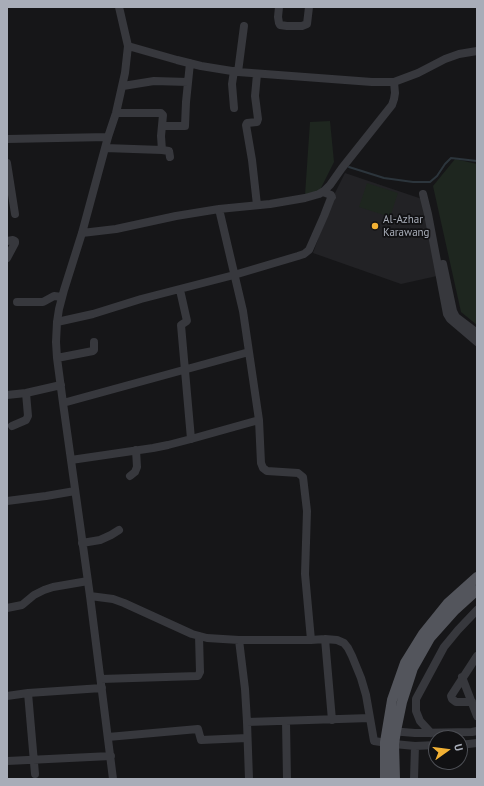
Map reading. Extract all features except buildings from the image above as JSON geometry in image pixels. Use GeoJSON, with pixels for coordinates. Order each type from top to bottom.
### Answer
{"type":"FeatureCollection","features":[{"type":"Feature","properties":{"kind":"main road"},"geometry":{"type":"LineString","coordinates":[[385,779],[392,731],[392,700],[405,663],[422,634],[448,603],[477,577]]}},
{"type":"Feature","properties":{"kind":"main road"},"geometry":{"type":"LineString","coordinates":[[392,731],[413,668],[430,638],[455,610],[477,590]]}},
{"type":"Feature","properties":{"kind":"main road"},"geometry":{"type":"LineString","coordinates":[[390,743],[395,779]]}},
{"type":"Feature","properties":{"kind":"street"},"geometry":{"type":"LineString","coordinates":[[113,779],[56,342],[57,322],[62,297],[82,233],[123,86],[128,46],[119,7]]}},
{"type":"Feature","properties":{"kind":"street"},"geometry":{"type":"LineString","coordinates":[[279,7],[279,23],[280,25],[287,26],[302,26],[307,24],[309,7]]}},
{"type":"Feature","properties":{"kind":"street"},"geometry":{"type":"LineString","coordinates":[[234,108],[232,84],[236,72],[244,26]]}},
{"type":"Feature","properties":{"kind":"street"},"geometry":{"type":"LineString","coordinates":[[128,46],[190,64],[236,72],[372,82],[394,82],[452,56],[477,51]]}},
{"type":"Feature","properties":{"kind":"street"},"geometry":{"type":"LineString","coordinates":[[162,126],[185,126],[190,64]]}},
{"type":"Feature","properties":{"kind":"street"},"geometry":{"type":"LineString","coordinates":[[257,74],[255,96],[258,119],[257,122],[247,123],[246,125],[257,205]]}},
{"type":"Feature","properties":{"kind":"street"},"geometry":{"type":"LineString","coordinates":[[123,86],[154,80],[188,82]]}},
{"type":"Feature","properties":{"kind":"street"},"geometry":{"type":"LineString","coordinates":[[82,233],[116,229],[176,216],[220,209],[305,198],[319,194],[323,192],[330,184],[392,104],[395,93],[394,82]]}},
{"type":"Feature","properties":{"kind":"street"},"geometry":{"type":"LineString","coordinates":[[116,113],[161,113],[163,115],[161,136],[162,150]]}},
{"type":"Feature","properties":{"kind":"street"},"geometry":{"type":"LineString","coordinates":[[7,139],[108,137]]}},
{"type":"Feature","properties":{"kind":"street"},"geometry":{"type":"LineString","coordinates":[[105,148],[162,150],[168,151],[170,157]]}},
{"type":"Feature","properties":{"kind":"street"},"geometry":{"type":"LineString","coordinates":[[7,163],[15,214]]}},
{"type":"Feature","properties":{"kind":"street"},"geometry":{"type":"LineString","coordinates":[[57,322],[93,314],[298,256],[309,250],[332,197],[331,195],[323,192]]}},
{"type":"Feature","properties":{"kind":"street"},"geometry":{"type":"LineString","coordinates":[[425,194],[452,310],[456,317],[477,333]]}},
{"type":"Feature","properties":{"kind":"street"},"geometry":{"type":"LineString","coordinates":[[220,209],[243,311],[250,352],[259,420],[261,463],[267,471],[298,474],[303,477],[307,511],[305,574],[312,640]]}},
{"type":"Feature","properties":{"kind":"street"},"geometry":{"type":"LineString","coordinates":[[430,214],[447,314],[450,320],[477,342]]}},
{"type":"Feature","properties":{"kind":"street"},"geometry":{"type":"LineString","coordinates":[[7,241],[15,241],[7,258]]}},
{"type":"Feature","properties":{"kind":"street"},"geometry":{"type":"LineString","coordinates":[[180,290],[187,321],[181,325],[191,439]]}},
{"type":"Feature","properties":{"kind":"street"},"geometry":{"type":"LineString","coordinates":[[18,302],[44,302],[54,296],[62,297]]}},
{"type":"Feature","properties":{"kind":"street"},"geometry":{"type":"LineString","coordinates":[[57,358],[93,351],[94,342]]}},
{"type":"Feature","properties":{"kind":"street"},"geometry":{"type":"LineString","coordinates":[[63,403],[250,352]]}},
{"type":"Feature","properties":{"kind":"street"},"geometry":{"type":"LineString","coordinates":[[7,395],[26,393],[61,385]]}},
{"type":"Feature","properties":{"kind":"street"},"geometry":{"type":"LineString","coordinates":[[12,426],[26,420],[28,416],[26,393]]}},
{"type":"Feature","properties":{"kind":"street"},"geometry":{"type":"LineString","coordinates":[[71,460],[152,448],[259,420]]}},
{"type":"Feature","properties":{"kind":"street"},"geometry":{"type":"LineString","coordinates":[[130,476],[135,472],[137,467],[136,450]]}},
{"type":"Feature","properties":{"kind":"street"},"geometry":{"type":"LineString","coordinates":[[7,501],[75,491]]}},
{"type":"Feature","properties":{"kind":"street"},"geometry":{"type":"LineString","coordinates":[[82,543],[100,540],[119,530]]}},
{"type":"Feature","properties":{"kind":"street"},"geometry":{"type":"LineString","coordinates":[[7,608],[22,604],[34,595],[49,588],[88,580]]}},
{"type":"Feature","properties":{"kind":"street"},"geometry":{"type":"LineString","coordinates":[[90,596],[124,602],[199,636],[207,638],[239,640],[325,639],[337,640],[344,643],[348,648],[361,678],[366,695],[374,741],[428,746]]}},
{"type":"Feature","properties":{"kind":"street"},"geometry":{"type":"LineString","coordinates":[[428,730],[420,721],[416,711],[416,699],[444,647],[477,610]]}},
{"type":"Feature","properties":{"kind":"street"},"geometry":{"type":"LineString","coordinates":[[101,679],[198,676],[200,672],[199,636]]}},
{"type":"Feature","properties":{"kind":"street"},"geometry":{"type":"LineString","coordinates":[[325,639],[332,720]]}},
{"type":"Feature","properties":{"kind":"street"},"geometry":{"type":"LineString","coordinates":[[239,640],[245,689],[249,779]]}},
{"type":"Feature","properties":{"kind":"street"},"geometry":{"type":"LineString","coordinates":[[472,702],[456,702],[451,696],[477,656]]}},
{"type":"Feature","properties":{"kind":"street"},"geometry":{"type":"LineString","coordinates":[[462,678],[477,716]]}},
{"type":"Feature","properties":{"kind":"street"},"geometry":{"type":"LineString","coordinates":[[7,696],[28,693],[102,688]]}},
{"type":"Feature","properties":{"kind":"street"},"geometry":{"type":"LineString","coordinates":[[28,693],[35,774]]}},
{"type":"Feature","properties":{"kind":"street"},"geometry":{"type":"LineString","coordinates":[[247,722],[286,722],[370,718]]}},
{"type":"Feature","properties":{"kind":"street"},"geometry":{"type":"LineString","coordinates":[[286,722],[287,779]]}},
{"type":"Feature","properties":{"kind":"street"},"geometry":{"type":"LineString","coordinates":[[108,736],[198,729],[201,740],[247,738]]}},
{"type":"Feature","properties":{"kind":"street"},"geometry":{"type":"LineString","coordinates":[[392,731],[428,733]]}},
{"type":"Feature","properties":{"kind":"street"},"geometry":{"type":"LineString","coordinates":[[414,779],[415,746]]}},
{"type":"Feature","properties":{"kind":"street"},"geometry":{"type":"LineString","coordinates":[[7,761],[111,756]]}},
{"type":"Feature","properties":{"kind":"shaded area"},"geometry":{"type":"Polygon","coordinates":[[[330,121],[334,162],[319,192],[305,195],[310,122],[330,121]]]}},
{"type":"Feature","properties":{"kind":"shaded area"},"geometry":{"type":"Polygon","coordinates":[[[455,159],[477,164],[477,325],[461,312],[433,186],[455,159]]]}},
{"type":"Feature","properties":{"kind":"shaded area","name":"Al-Azhar Karawang"},"geometry":{"type":"Polygon","coordinates":[[[345,173],[422,199],[437,276],[401,284],[313,253],[334,195],[345,173]]]}},
{"type":"Feature","properties":{"kind":"shaded area"},"geometry":{"type":"Polygon","coordinates":[[[367,183],[398,193],[390,217],[359,207],[367,183]]]}},
{"type":"Feature","properties":{"kind":"waterway"},"geometry":{"type":"LineString","coordinates":[[349,167],[384,178],[413,182],[430,182],[437,176],[451,158],[477,161]]}},
{"type":"Feature","properties":{"kind":"place","name":"Al-Azhar Karawang"},"geometry":{"type":"Point","coordinates":[375,226]}}]}
